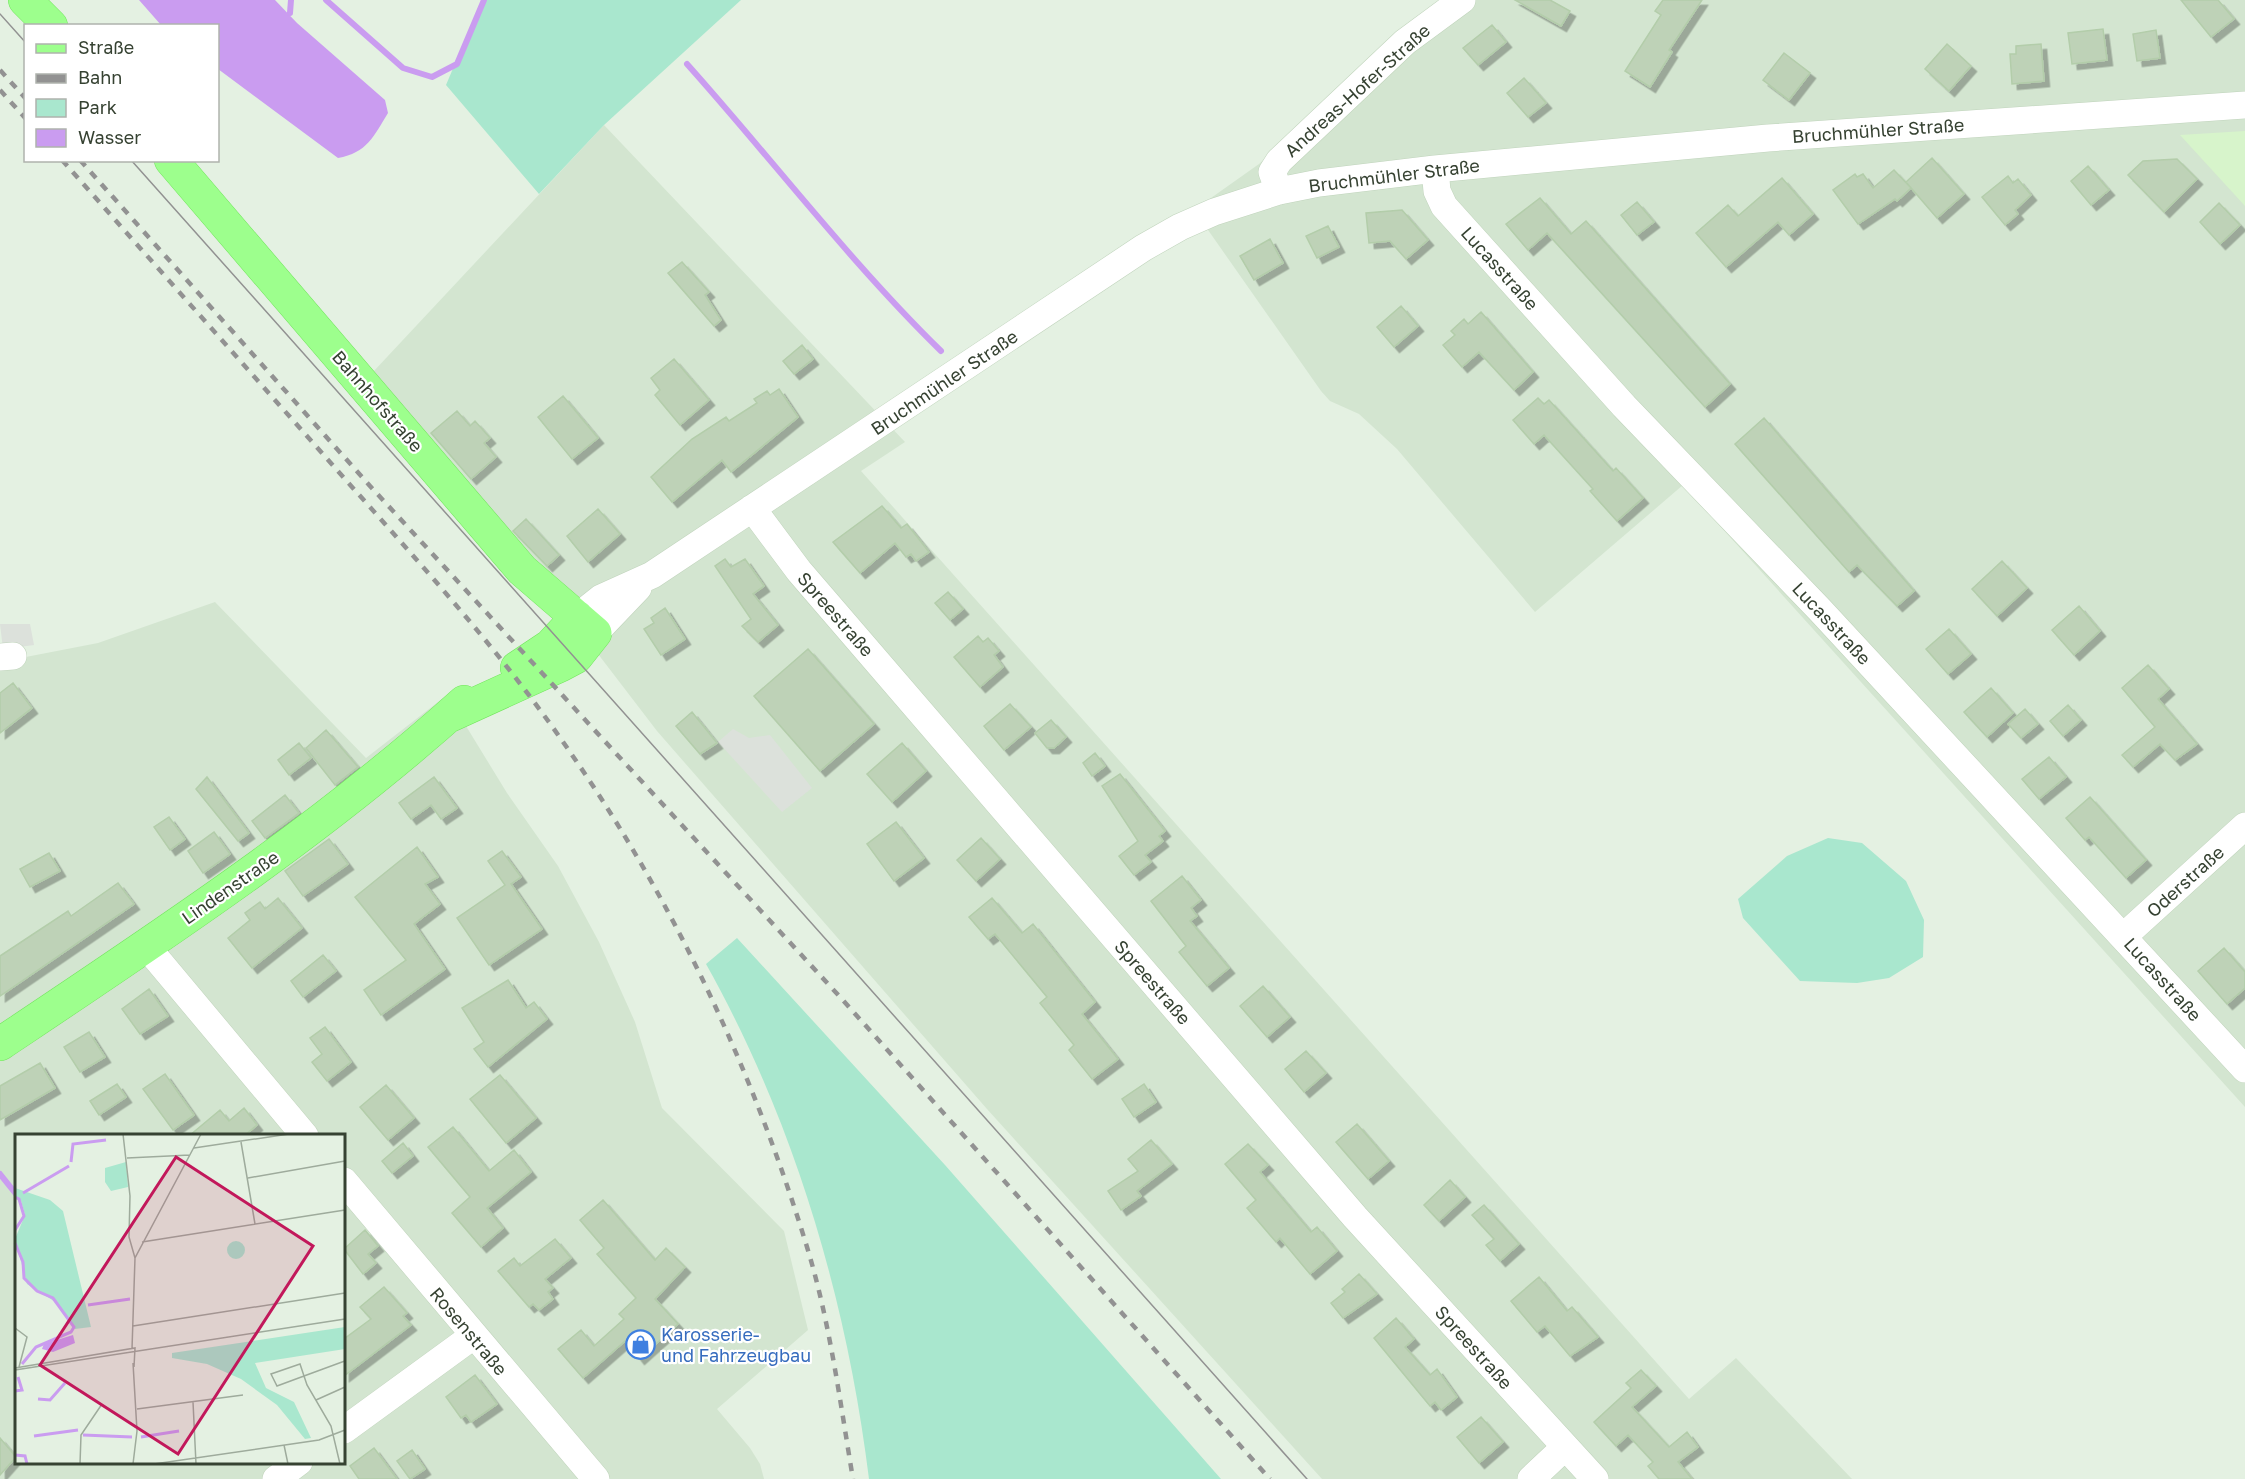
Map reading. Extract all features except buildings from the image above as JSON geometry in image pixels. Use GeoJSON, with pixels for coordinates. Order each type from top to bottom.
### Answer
{"type":"FeatureCollection","features":[{"type":"Feature","properties":{"kind":"main road"},"geometry":{"type":"LineString","coordinates":[[25,0],[49,24]]}},
{"type":"Feature","properties":{"kind":"main road","name":"Bahnhofstraße"},"geometry":{"type":"LineString","coordinates":[[173,162],[522,570],[586,625]]}},
{"type":"Feature","properties":{"kind":"main road","name":"Lindenstraße"},"geometry":{"type":"LineString","coordinates":[[0,1044],[146,946],[312,829],[448,716],[576,657],[586,625]]}},
{"type":"Feature","properties":{"kind":"street","name":"Andreas-Hofer-Straße"},"geometry":{"type":"LineString","coordinates":[[1279,191],[1272,172],[1279,161],[1405,42],[1462,0]]}},
{"type":"Feature","properties":{"kind":"street","name":"Bruchmühler Straße"},"geometry":{"type":"LineString","coordinates":[[586,625],[601,598],[652,575],[1143,248],[1180,227],[1214,212],[1279,191],[1435,169],[1778,138],[2245,105]]}},
{"type":"Feature","properties":{"kind":"street","name":"Lucasstraße"},"geometry":{"type":"LineString","coordinates":[[1435,169],[1437,191],[1444,206],[1511,282],[1632,414],[1820,610],[2245,1069]]}},
{"type":"Feature","properties":{"kind":"street","name":"Spreestraße"},"geometry":{"type":"LineString","coordinates":[[752,508],[799,571],[1355,1217],[1595,1479]]}},
{"type":"Feature","properties":{"kind":"street","name":"Oderstraße"},"geometry":{"type":"LineString","coordinates":[[2124,936],[2245,826]]}},
{"type":"Feature","properties":{"kind":"street"},"geometry":{"type":"LineString","coordinates":[[146,946],[303,1134]]}},
{"type":"Feature","properties":{"kind":"street","name":"Rosenstraße"},"geometry":{"type":"LineString","coordinates":[[345,1182],[596,1479]]}},
{"type":"Feature","properties":{"kind":"street"},"geometry":{"type":"LineString","coordinates":[[345,1429],[473,1336]]}},
{"type":"Feature","properties":{"kind":"street"},"geometry":{"type":"LineString","coordinates":[[1531,1479],[1565,1447]]}},
{"type":"Feature","properties":{"kind":"street"},"geometry":{"type":"LineString","coordinates":[[276,1479],[296,1464]]}},
{"type":"Feature","properties":{"kind":"shaded area"},"geometry":{"type":"Polygon","coordinates":[[[1448,0],[2245,0],[2245,1107],[1683,485],[1535,612],[1397,449],[1359,414],[1330,401],[1321,391],[1194,210],[1259,164],[1402,31],[1448,0]]]}},
{"type":"Feature","properties":{"kind":"shaded area"},"geometry":{"type":"Polygon","coordinates":[[[604,125],[905,442],[861,471],[1689,1399],[1736,1358],[1852,1479],[1322,1479],[987,1109],[657,731],[585,637],[373,372],[604,125]]]}},
{"type":"Feature","properties":{"kind":"shaded area"},"geometry":{"type":"Polygon","coordinates":[[[2245,131],[2245,206],[2180,135],[2245,131]]]}},
{"type":"Feature","properties":{"kind":"shaded area"},"geometry":{"type":"Polygon","coordinates":[[[215,602],[366,758],[447,695],[507,793],[558,866],[599,942],[635,1022],[662,1108],[784,1231],[808,1330],[717,1409],[750,1448],[760,1464],[764,1479],[0,1479],[0,662],[98,643],[215,602]]]}},
{"type":"Feature","properties":{"kind":"shaded area"},"geometry":{"type":"Polygon","coordinates":[[[0,624],[30,624],[34,645],[3,649],[0,624]]]}},
{"type":"Feature","properties":{"kind":"shaded area"},"geometry":{"type":"Polygon","coordinates":[[[733,729],[749,738],[770,735],[812,788],[782,812],[718,742],[733,729]]]}},
{"type":"Feature","properties":{"kind":"green space"},"geometry":{"type":"Polygon","coordinates":[[[482,0],[741,0],[604,125],[539,194],[446,85],[482,0]]]}},
{"type":"Feature","properties":{"kind":"green space"},"geometry":{"type":"Polygon","coordinates":[[[1828,838],[1862,843],[1906,881],[1924,920],[1923,957],[1889,978],[1857,983],[1800,981],[1743,918],[1738,899],[1787,856],[1828,838]]]}},
{"type":"Feature","properties":{"kind":"green space"},"geometry":{"type":"Polygon","coordinates":[[[737,938],[945,1165],[1221,1479],[869,1479],[847,1345],[812,1213],[766,1086],[706,964],[737,938]]]}},
{"type":"Feature","properties":{"kind":"water"},"geometry":{"type":"Polygon","coordinates":[[[139,0],[275,0],[297,23],[385,100],[388,113],[374,136],[363,148],[348,156],[338,158],[219,70],[219,24],[160,24],[139,0]]]}},
{"type":"Feature","properties":{"kind":"waterway"},"geometry":{"type":"LineString","coordinates":[[290,13],[291,0]]}},
{"type":"Feature","properties":{"kind":"waterway"},"geometry":{"type":"LineString","coordinates":[[326,0],[403,68],[432,77],[457,64],[484,0]]}},
{"type":"Feature","properties":{"kind":"waterway"},"geometry":{"type":"LineString","coordinates":[[687,64],[843,246],[941,351]]}},
{"type":"Feature","properties":{"kind":"waterway"},"geometry":{"type":"LineString","coordinates":[[0,1174],[15,1193]]}},
{"type":"Feature","properties":{"kind":"tram line"},"geometry":{"type":"LineString","coordinates":[[0,14],[24,41]]}},
{"type":"Feature","properties":{"kind":"tram line"},"geometry":{"type":"LineString","coordinates":[[133,162],[1307,1479]]}},
{"type":"Feature","properties":{"kind":"railway"},"geometry":{"type":"LineString","coordinates":[[0,70],[24,97]]}},
{"type":"Feature","properties":{"kind":"railway"},"geometry":{"type":"LineString","coordinates":[[0,90],[24,117]]}},
{"type":"Feature","properties":{"kind":"railway"},"geometry":{"type":"LineString","coordinates":[[64,162],[404,545],[518,680],[570,752],[644,868],[708,990],[736,1053],[786,1181],[822,1304],[853,1479]]}},
{"type":"Feature","properties":{"kind":"railway"},"geometry":{"type":"LineString","coordinates":[[82,162],[370,486],[841,998],[1270,1479]]}},
{"type":"Feature","properties":{"kind":"place","name":"Karosserie- und Fahrzeugbau"},"geometry":{"type":"Point","coordinates":[640,1344]}}]}
